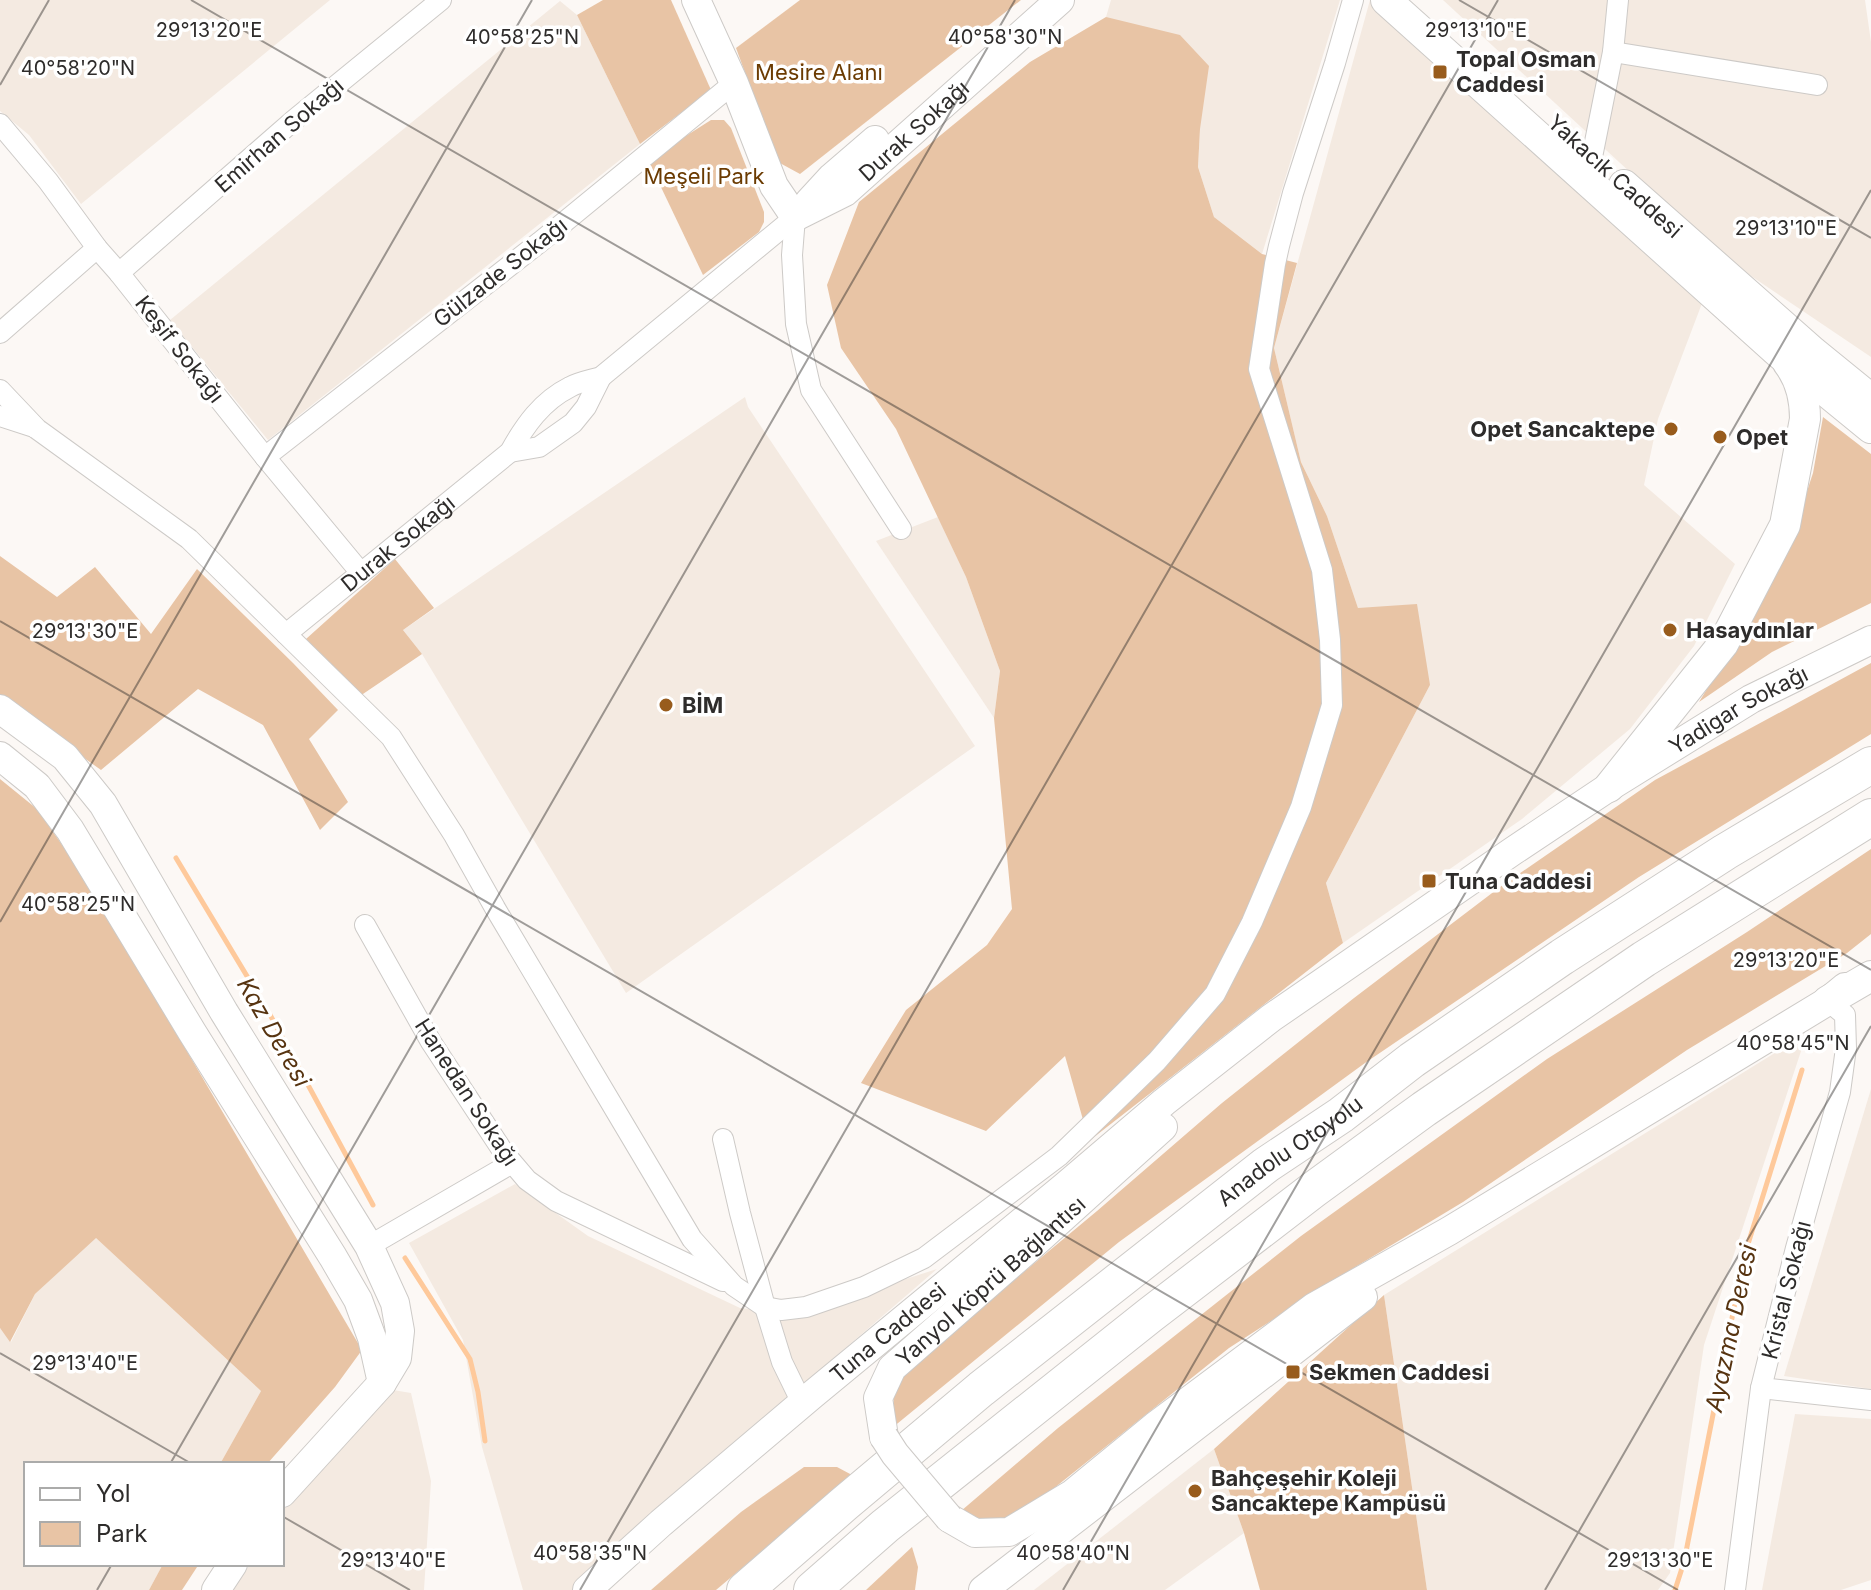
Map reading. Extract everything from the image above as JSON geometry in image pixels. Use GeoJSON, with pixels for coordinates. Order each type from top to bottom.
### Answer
{"type":"FeatureCollection","features":[{"type":"Feature","properties":{"kind":"highway","name":"Anadolu Otoyolu"},"geometry":{"type":"LineString","coordinates":[[745,1590],[981,1389],[1266,1165],[1562,957],[1725,852],[1871,765]]}},
{"type":"Feature","properties":{"kind":"highway","name":"Anadolu Otoyolu"},"geometry":{"type":"LineString","coordinates":[[812,1590],[885,1526],[1118,1340],[1313,1190],[1424,1109],[1644,959],[1871,817]]}},
{"type":"Feature","properties":{"kind":"main road"},"geometry":{"type":"LineString","coordinates":[[696,0],[734,83],[774,186],[795,217]]}},
{"type":"Feature","properties":{"kind":"main road","name":"Durak Sokağı"},"geometry":{"type":"LineString","coordinates":[[795,217],[832,177],[1034,0]]}},
{"type":"Feature","properties":{"kind":"main road","name":"Durak Sokağı"},"geometry":{"type":"LineString","coordinates":[[795,217],[845,192],[1060,0]]}},
{"type":"Feature","properties":{"kind":"main road","name":"Yakacık Caddesi"},"geometry":{"type":"LineString","coordinates":[[1386,0],[1779,353]]}},
{"type":"Feature","properties":{"kind":"main road","name":"Yakacık Caddesi"},"geometry":{"type":"LineString","coordinates":[[1416,0],[1813,352]]}},
{"type":"Feature","properties":{"kind":"main road"},"geometry":{"type":"LineString","coordinates":[[1813,352],[1871,385]]}},
{"type":"Feature","properties":{"kind":"main road"},"geometry":{"type":"LineString","coordinates":[[1813,352],[1871,399]]}},
{"type":"Feature","properties":{"kind":"main road"},"geometry":{"type":"LineString","coordinates":[[1779,353],[1871,428]]}},
{"type":"Feature","properties":{"kind":"main road"},"geometry":{"type":"LineString","coordinates":[[1609,787],[1723,644],[1785,525],[1804,432],[1805,401],[1792,368],[1779,353]]}},
{"type":"Feature","properties":{"kind":"main road","name":"Yadigar Sokağı"},"geometry":{"type":"LineString","coordinates":[[1347,966],[1609,787],[1751,699],[1871,640]]}},
{"type":"Feature","properties":{"kind":"main road"},"geometry":{"type":"LineString","coordinates":[[0,709],[65,757],[103,804],[224,1012],[369,1246],[395,1303],[400,1331],[397,1358],[382,1383],[284,1491]]}},
{"type":"Feature","properties":{"kind":"main road"},"geometry":{"type":"LineString","coordinates":[[0,756],[37,786],[70,830],[333,1257],[358,1300],[372,1338],[382,1383]]}},
{"type":"Feature","properties":{"kind":"main road","name":"Tuna Caddesi"},"geometry":{"type":"LineString","coordinates":[[587,1590],[802,1403],[1164,1102],[1271,1018],[1347,966]]}},
{"type":"Feature","properties":{"kind":"main road","name":"Yanyol Köprü Bağlantısı"},"geometry":{"type":"LineString","coordinates":[[1347,966],[892,1368],[878,1398],[884,1437],[949,1518],[975,1533],[1009,1532],[1072,1494],[1155,1426],[1314,1307],[1449,1231]]}},
{"type":"Feature","properties":{"kind":"main road"},"geometry":{"type":"LineString","coordinates":[[1828,1001],[1871,967]]}},
{"type":"Feature","properties":{"kind":"main road"},"geometry":{"type":"LineString","coordinates":[[983,1590],[1449,1231],[1757,1042],[1871,976]]}},
{"type":"Feature","properties":{"kind":"main road"},"geometry":{"type":"LineString","coordinates":[[216,1590],[232,1566]]}},
{"type":"Feature","properties":{"kind":"street","name":"Emirhan Sokağı"},"geometry":{"type":"LineString","coordinates":[[119,273],[294,120],[441,0]]}},
{"type":"Feature","properties":{"kind":"street"},"geometry":{"type":"LineString","coordinates":[[0,390],[37,429],[189,539],[391,737],[454,835],[692,1239],[734,1286],[765,1307],[781,1310],[806,1307],[864,1287],[924,1258],[1059,1156],[1157,1061],[1215,994],[1252,922],[1301,807],[1332,705],[1330,640],[1322,570],[1259,369],[1277,255],[1353,0]]}},
{"type":"Feature","properties":{"kind":"street"},"geometry":{"type":"LineString","coordinates":[[1592,157],[1613,52],[1618,0]]}},
{"type":"Feature","properties":{"kind":"street"},"geometry":{"type":"LineString","coordinates":[[1613,52],[1817,85]]}},
{"type":"Feature","properties":{"kind":"street","name":"Gülzade Sokağı"},"geometry":{"type":"LineString","coordinates":[[265,457],[540,242],[734,83]]}},
{"type":"Feature","properties":{"kind":"street","name":"Keşif Sokağı"},"geometry":{"type":"LineString","coordinates":[[2,131],[48,181],[97,248],[361,573]]}},
{"type":"Feature","properties":{"kind":"street","name":"Durak Sokağı"},"geometry":{"type":"LineString","coordinates":[[286,634],[510,452],[524,427],[546,403],[571,386],[601,377],[795,217]]}},
{"type":"Feature","properties":{"kind":"street"},"geometry":{"type":"LineString","coordinates":[[795,217],[792,255],[796,324],[811,390],[901,529]]}},
{"type":"Feature","properties":{"kind":"street"},"geometry":{"type":"LineString","coordinates":[[0,333],[97,248]]}},
{"type":"Feature","properties":{"kind":"street","name":"Durak Sokağı"},"geometry":{"type":"LineString","coordinates":[[510,452],[539,447],[573,423],[586,407],[601,377]]}},
{"type":"Feature","properties":{"kind":"street"},"geometry":{"type":"LineString","coordinates":[[0,416],[37,429]]}},
{"type":"Feature","properties":{"kind":"street","name":"Hanedan Sokağı"},"geometry":{"type":"LineString","coordinates":[[365,925],[431,1042],[512,1163],[527,1180],[556,1201],[734,1286]]}},
{"type":"Feature","properties":{"kind":"street","name":"Kristal Sokağı"},"geometry":{"type":"LineString","coordinates":[[1735,1590],[1761,1388],[1840,1092],[1846,1048],[1845,1015],[1828,1001]]}},
{"type":"Feature","properties":{"kind":"street"},"geometry":{"type":"LineString","coordinates":[[723,1139],[765,1307],[782,1362],[802,1403]]}},
{"type":"Feature","properties":{"kind":"street"},"geometry":{"type":"LineString","coordinates":[[369,1246],[512,1163]]}},
{"type":"Feature","properties":{"kind":"street"},"geometry":{"type":"LineString","coordinates":[[1761,1388],[1871,1400]]}},
{"type":"Feature","properties":{"kind":"shaded area"},"geometry":{"type":"Polygon","coordinates":[[[0,0],[330,0],[81,204],[29,135],[0,111],[0,0]]]}},
{"type":"Feature","properties":{"kind":"shaded area"},"geometry":{"type":"Polygon","coordinates":[[[1111,0],[1340,0],[1262,254],[1214,217],[1198,167],[1200,129],[1106,17],[1111,0]]]}},
{"type":"Feature","properties":{"kind":"shaded area"},"geometry":{"type":"Polygon","coordinates":[[[1370,0],[1704,298],[1658,419],[1644,485],[1735,564],[1694,646],[1630,729],[1522,819],[1343,943],[1326,883],[1430,685],[1358,608],[1327,516],[1301,462],[1274,348],[1370,0]]]}},
{"type":"Feature","properties":{"kind":"shaded area"},"geometry":{"type":"Polygon","coordinates":[[[1443,0],[1865,0],[1871,42],[1871,357],[1720,255],[1443,0]]]}},
{"type":"Feature","properties":{"kind":"shaded area"},"geometry":{"type":"Polygon","coordinates":[[[560,1],[577,15],[640,144],[268,440],[170,320],[560,1]]]}},
{"type":"Feature","properties":{"kind":"shaded area","name":"BİM"},"geometry":{"type":"Polygon","coordinates":[[[745,397],[748,407],[975,746],[626,993],[422,654],[403,630],[745,397]]]}},
{"type":"Feature","properties":{"kind":"shaded area"},"geometry":{"type":"Polygon","coordinates":[[[938,517],[966,577],[1000,671],[994,718],[876,541],[938,517]]]}},
{"type":"Feature","properties":{"kind":"shaded area"},"geometry":{"type":"Polygon","coordinates":[[[1807,1033],[1704,1345],[1670,1573],[1658,1590],[1427,1590],[1384,1295],[1807,1033]]]}},
{"type":"Feature","properties":{"kind":"shaded area"},"geometry":{"type":"Polygon","coordinates":[[[1871,1089],[1871,1389],[1784,1376],[1871,1089]]]}},
{"type":"Feature","properties":{"kind":"shaded area"},"geometry":{"type":"Polygon","coordinates":[[[515,1184],[588,1236],[740,1308],[797,1314],[937,1269],[573,1590],[523,1590],[482,1447],[463,1340],[409,1243],[515,1184]]]}},
{"type":"Feature","properties":{"kind":"shaded area"},"geometry":{"type":"Polygon","coordinates":[[[95,1237],[261,1391],[221,1462],[24,1462],[24,1566],[162,1566],[149,1590],[0,1590],[0,1328],[11,1342],[35,1294],[95,1237]]]}},
{"type":"Feature","properties":{"kind":"shaded area"},"geometry":{"type":"Polygon","coordinates":[[[393,1390],[411,1393],[431,1481],[424,1590],[233,1590],[249,1566],[284,1566],[284,1510],[297,1489],[393,1390]]]}},
{"type":"Feature","properties":{"kind":"shaded area"},"geometry":{"type":"Polygon","coordinates":[[[1795,1414],[1871,1419],[1871,1580],[1841,1590],[1762,1590],[1795,1414]]]}},
{"type":"Feature","properties":{"kind":"shaded area","name":"Bahçeşehir Koleji Sancaktepe Kampüsü"},"geometry":{"type":"Polygon","coordinates":[[[1214,1449],[1244,1533],[1165,1590],[1034,1590],[1214,1449]]]}},
{"type":"Feature","properties":{"kind":"green space"},"geometry":{"type":"Polygon","coordinates":[[[603,0],[671,0],[711,90],[640,144],[577,15],[603,0]]]}},
{"type":"Feature","properties":{"kind":"green space","name":"Mesire Alanı"},"geometry":{"type":"Polygon","coordinates":[[[800,0],[1021,0],[800,174],[778,162],[736,48],[800,0]]]}},
{"type":"Feature","properties":{"kind":"green space"},"geometry":{"type":"Polygon","coordinates":[[[1106,17],[1180,35],[1209,66],[1198,167],[1214,217],[1262,254],[1297,263],[1274,348],[1301,462],[1327,516],[1358,608],[1417,604],[1430,685],[1326,883],[1343,943],[1089,1141],[1065,1056],[986,1131],[861,1083],[906,1010],[987,945],[1012,909],[994,718],[1000,671],[966,577],[896,429],[841,348],[827,285],[859,202],[1030,62],[1106,17]]]}},
{"type":"Feature","properties":{"kind":"green space","name":"Meşeli Park"},"geometry":{"type":"Polygon","coordinates":[[[711,120],[724,120],[731,128],[764,212],[764,222],[759,232],[703,275],[648,160],[711,120]]]}},
{"type":"Feature","properties":{"kind":"green space"},"geometry":{"type":"Polygon","coordinates":[[[1823,417],[1871,454],[1871,603],[1772,652],[1699,702],[1787,552],[1813,473],[1823,417]]]}},
{"type":"Feature","properties":{"kind":"green space"},"geometry":{"type":"Polygon","coordinates":[[[0,556],[57,597],[95,567],[151,634],[197,569],[338,710],[309,739],[348,802],[320,830],[263,725],[198,689],[101,770],[0,698],[0,556]]]}},
{"type":"Feature","properties":{"kind":"green space"},"geometry":{"type":"Polygon","coordinates":[[[395,559],[434,608],[403,630],[422,654],[360,696],[306,639],[395,559]]]}},
{"type":"Feature","properties":{"kind":"green space"},"geometry":{"type":"Polygon","coordinates":[[[1871,663],[1871,734],[1639,877],[1365,1063],[1119,1242],[892,1428],[894,1394],[905,1371],[1222,1103],[1354,998],[1500,887],[1655,780],[1871,663]]]}},
{"type":"Feature","properties":{"kind":"green space"},"geometry":{"type":"Polygon","coordinates":[[[0,779],[37,809],[86,879],[362,1350],[335,1387],[269,1462],[221,1462],[261,1391],[96,1238],[35,1294],[10,1342],[0,1328],[0,779]]]}},
{"type":"Feature","properties":{"kind":"green space"},"geometry":{"type":"Polygon","coordinates":[[[1871,849],[1871,934],[1847,953],[1687,1050],[1463,1202],[1229,1348],[1033,1505],[998,1523],[961,1511],[1058,1428],[1301,1236],[1547,1059],[1871,849]]]}},
{"type":"Feature","properties":{"kind":"green space"},"geometry":{"type":"Polygon","coordinates":[[[1384,1295],[1427,1590],[1260,1590],[1244,1533],[1214,1449],[1384,1295]]]}},
{"type":"Feature","properties":{"kind":"green space"},"geometry":{"type":"Polygon","coordinates":[[[804,1467],[837,1467],[852,1475],[716,1590],[651,1590],[741,1512],[804,1467]]]}},
{"type":"Feature","properties":{"kind":"green space"},"geometry":{"type":"Polygon","coordinates":[[[912,1547],[918,1567],[915,1590],[866,1590],[912,1547]]]}},
{"type":"Feature","properties":{"kind":"green space"},"geometry":{"type":"Polygon","coordinates":[[[162,1566],[198,1566],[182,1590],[149,1590],[162,1566]]]}},
{"type":"Feature","properties":{"kind":"waterway","name":"Kaz Deresi"},"geometry":{"type":"LineString","coordinates":[[176,858],[268,1011],[373,1205]]}},
{"type":"Feature","properties":{"kind":"waterway","name":"Ayazma Deresi"},"geometry":{"type":"LineString","coordinates":[[1675,1590],[1684,1562],[1744,1257],[1802,1070]]}},
{"type":"Feature","properties":{"kind":"waterway","name":"Kaz Deresi"},"geometry":{"type":"LineString","coordinates":[[405,1258],[470,1359],[485,1441]]}},
{"type":"Feature","properties":{"kind":"place","name":"Topal Osman Caddesi"},"geometry":{"type":"Point","coordinates":[1440,72]}},
{"type":"Feature","properties":{"kind":"place","name":"Opet Sancaktepe"},"geometry":{"type":"Point","coordinates":[1671,429]}},
{"type":"Feature","properties":{"kind":"place","name":"Opet"},"geometry":{"type":"Point","coordinates":[1720,437]}},
{"type":"Feature","properties":{"kind":"place","name":"Hasaydınlar"},"geometry":{"type":"Point","coordinates":[1670,630]}},
{"type":"Feature","properties":{"kind":"place","name":"BİM"},"geometry":{"type":"Point","coordinates":[666,705]}},
{"type":"Feature","properties":{"kind":"place","name":"Tuna Caddesi"},"geometry":{"type":"Point","coordinates":[1429,881]}},
{"type":"Feature","properties":{"kind":"place","name":"Sekmen Caddesi"},"geometry":{"type":"Point","coordinates":[1293,1372]}},
{"type":"Feature","properties":{"kind":"place","name":"Bahçeşehir Koleji Sancaktepe Kampüsü"},"geometry":{"type":"Point","coordinates":[1195,1491]}}]}
